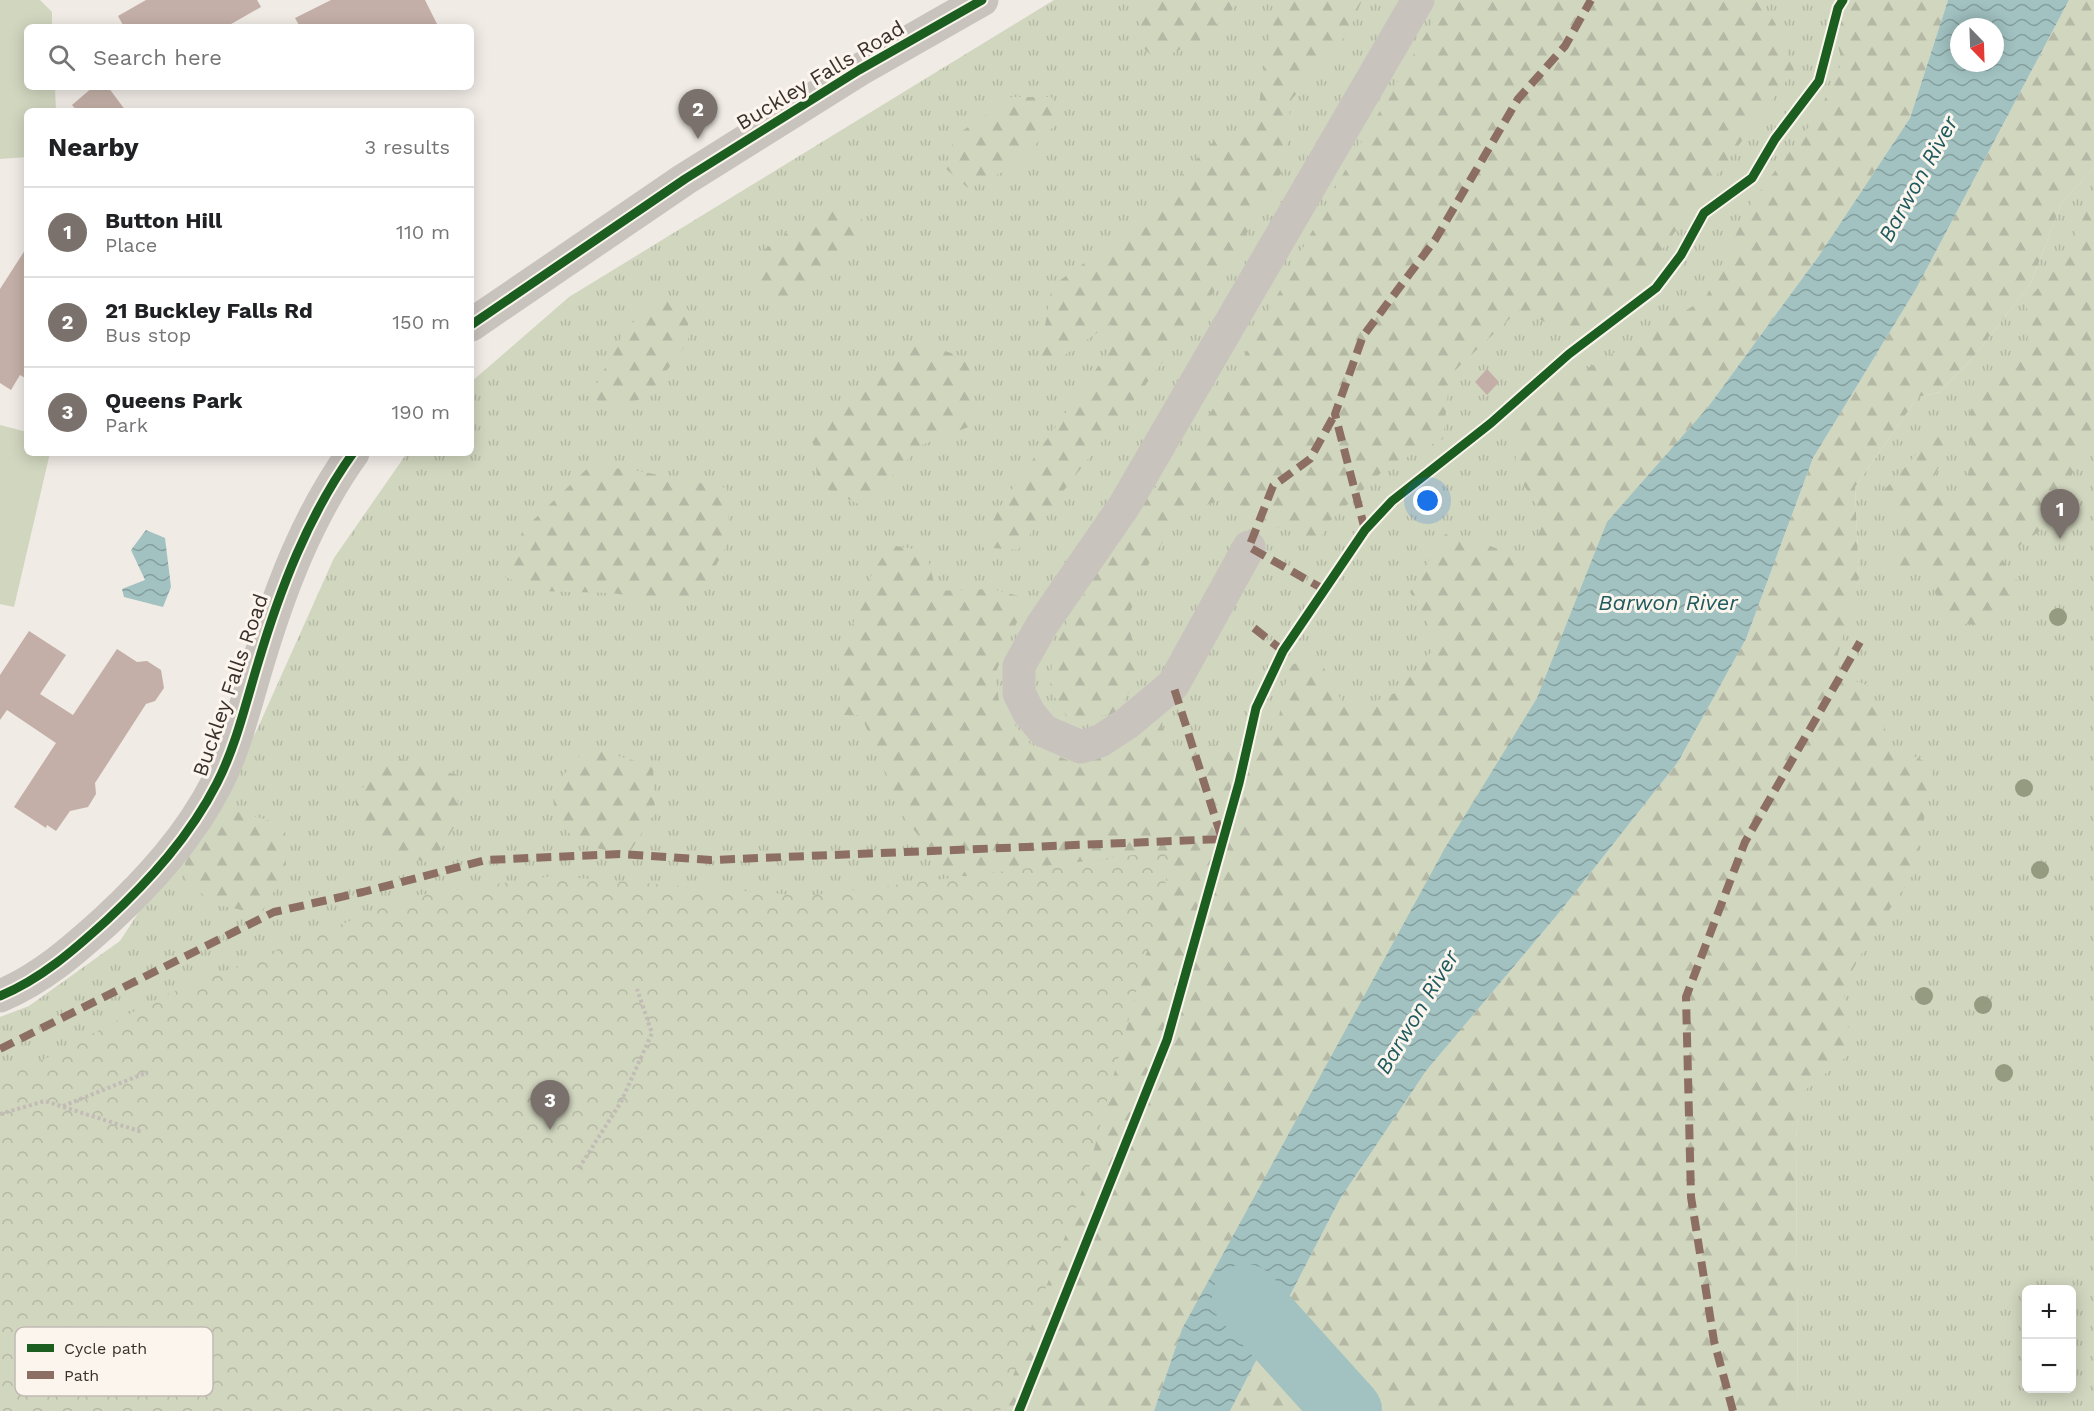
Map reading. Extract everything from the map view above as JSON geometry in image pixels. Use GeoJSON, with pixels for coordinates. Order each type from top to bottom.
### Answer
{"type":"FeatureCollection","features":[{"type":"Feature","properties":{"kind":"street","name":"Buckley Falls Road"},"geometry":{"type":"LineString","coordinates":[[474,323],[685,179],[851,75],[982,0]]}},
{"type":"Feature","properties":{"kind":"street"},"geometry":{"type":"LineString","coordinates":[[1249,548],[1173,685],[1126,724],[1100,741],[1081,747],[1044,731],[1029,713],[1019,693],[1019,666],[1042,625],[1130,496],[1418,0]]}},
{"type":"Feature","properties":{"kind":"street","name":"Buckley Falls Road"},"geometry":{"type":"LineString","coordinates":[[0,996],[53,967],[86,939],[126,902],[193,826],[218,781],[271,618],[296,556],[316,513],[351,456]]}},
{"type":"Feature","properties":{"kind":"path"},"geometry":{"type":"LineString","coordinates":[[579,1168],[621,1102],[652,1033],[638,989]]}},
{"type":"Feature","properties":{"kind":"path"},"geometry":{"type":"LineString","coordinates":[[62,1106],[148,1072]]}},
{"type":"Feature","properties":{"kind":"path"},"geometry":{"type":"LineString","coordinates":[[0,1114],[45,1101],[142,1132]]}},
{"type":"Feature","properties":{"kind":"green space"},"geometry":{"type":"Polygon","coordinates":[[[0,0],[40,0],[52,12],[52,24],[24,24],[24,90],[55,90],[56,108],[24,108],[24,157],[0,159],[0,0]]]}},
{"type":"Feature","properties":{"kind":"green space"},"geometry":{"type":"Polygon","coordinates":[[[1054,0],[1948,0],[1537,698],[1247,1213],[1182,1329],[1154,1411],[0,1411],[0,1017],[29,1006],[120,941],[256,732],[334,558],[405,456],[474,456],[474,379],[569,297],[1054,0]]]}},
{"type":"Feature","properties":{"kind":"green space"},"geometry":{"type":"Polygon","coordinates":[[[1157,0],[1241,0],[1201,40],[1157,60],[1134,40],[1145,9],[1157,0]]]}},
{"type":"Feature","properties":{"kind":"green space"},"geometry":{"type":"Polygon","coordinates":[[[1290,0],[1362,0],[1348,33],[1291,100],[1284,168],[1203,310],[1018,550],[980,547],[1001,505],[1118,338],[1110,324],[1050,365],[1037,371],[1052,286],[1125,234],[1217,138],[1256,131],[1262,80],[1274,17],[1290,0]]]}},
{"type":"Feature","properties":{"kind":"green space"},"geometry":{"type":"Polygon","coordinates":[[[1446,0],[1761,0],[1778,28],[1794,70],[1650,266],[1574,335],[1519,310],[1450,375],[1443,439],[1387,467],[1330,521],[1319,540],[1241,516],[1220,500],[1180,515],[1143,573],[1127,623],[1138,656],[1133,687],[1114,714],[1069,719],[1050,690],[1053,647],[1108,553],[1223,395],[1353,156],[1446,0]]]}},
{"type":"Feature","properties":{"kind":"green space"},"geometry":{"type":"Polygon","coordinates":[[[1827,0],[1948,0],[1910,118],[1818,257],[1708,407],[1607,522],[1537,698],[1445,848],[1182,1329],[1154,1411],[944,1411],[1000,894],[942,866],[904,817],[861,715],[840,715],[839,660],[872,574],[890,545],[926,551],[936,591],[992,589],[1027,598],[995,674],[1000,707],[1031,745],[1070,761],[1110,752],[1162,709],[1163,748],[1274,742],[1289,666],[1317,655],[1348,713],[1397,692],[1439,643],[1410,592],[1445,534],[1485,544],[1527,560],[1545,519],[1518,476],[1511,420],[1571,378],[1705,299],[1752,201],[1817,116],[1842,62],[1827,0]]]}},
{"type":"Feature","properties":{"kind":"green space"},"geometry":{"type":"Polygon","coordinates":[[[2069,0],[2094,0],[2094,168],[2062,202],[2031,283],[1972,359],[1939,392],[1918,397],[1855,487],[1859,578],[1833,673],[1869,686],[1891,745],[1934,766],[1914,873],[1868,942],[1843,987],[1851,1053],[1800,1094],[1796,1140],[1798,1411],[1230,1411],[1340,1199],[1426,1071],[1558,914],[1678,762],[1746,639],[1813,458],[1916,289],[2069,0]]]}},
{"type":"Feature","properties":{"kind":"green space"},"geometry":{"type":"Polygon","coordinates":[[[1012,97],[1051,97],[1064,116],[1012,168],[968,188],[945,168],[955,136],[1012,97]]]}},
{"type":"Feature","properties":{"kind":"green space"},"geometry":{"type":"Polygon","coordinates":[[[2094,168],[2094,1411],[1798,1411],[1796,1140],[1806,1004],[1755,933],[1859,578],[1855,487],[1918,397],[1939,392],[1972,359],[2031,283],[2062,202],[2094,168]]]}},
{"type":"Feature","properties":{"kind":"green space"},"geometry":{"type":"Polygon","coordinates":[[[2094,197],[2094,432],[2075,465],[2058,518],[2019,546],[1989,541],[2018,582],[1988,626],[1944,622],[1928,569],[1885,570],[1900,538],[1896,519],[1882,492],[1940,429],[1952,440],[1935,475],[1942,491],[1961,500],[1974,452],[1964,428],[1979,390],[2008,371],[2027,347],[2029,320],[2026,302],[2064,252],[2094,197]]]}},
{"type":"Feature","properties":{"kind":"green space"},"geometry":{"type":"Polygon","coordinates":[[[817,212],[857,212],[869,231],[817,283],[773,303],[750,283],[761,252],[817,212]]]}},
{"type":"Feature","properties":{"kind":"green space"},"geometry":{"type":"Polygon","coordinates":[[[661,297],[688,309],[688,342],[647,397],[609,409],[591,395],[625,330],[661,297]]]}},
{"type":"Feature","properties":{"kind":"green space"},"geometry":{"type":"Polygon","coordinates":[[[916,341],[968,359],[976,424],[922,445],[863,506],[818,485],[813,436],[916,341]]]}},
{"type":"Feature","properties":{"kind":"green space"},"geometry":{"type":"Polygon","coordinates":[[[0,425],[24,431],[24,456],[49,456],[14,607],[0,604],[0,425]]]}},
{"type":"Feature","properties":{"kind":"green space"},"geometry":{"type":"Polygon","coordinates":[[[591,465],[638,471],[727,488],[729,541],[695,605],[611,593],[538,591],[505,577],[523,530],[591,465]]]}},
{"type":"Feature","properties":{"kind":"green space"},"geometry":{"type":"Polygon","coordinates":[[[587,747],[653,766],[655,812],[628,855],[583,845],[556,821],[552,789],[587,747]]]}},
{"type":"Feature","properties":{"kind":"green space"},"geometry":{"type":"Polygon","coordinates":[[[390,756],[457,775],[458,821],[432,863],[386,854],[359,830],[355,797],[390,756]]]}},
{"type":"Feature","properties":{"kind":"green space"},"geometry":{"type":"Polygon","coordinates":[[[218,806],[285,825],[286,871],[260,914],[214,904],[187,881],[183,848],[218,806]]]}},
{"type":"Feature","properties":{"kind":"green space"},"geometry":{"type":"Polygon","coordinates":[[[1174,850],[1085,1183],[1000,1411],[0,1411],[0,1076],[45,1059],[165,995],[412,896],[553,876],[807,896],[1174,850]]]}},
{"type":"Feature","properties":{"kind":"water","name":"Barwon River"},"geometry":{"type":"Polygon","coordinates":[[[1948,0],[2069,0],[1916,289],[1813,458],[1746,639],[1678,762],[1558,914],[1426,1071],[1340,1199],[1230,1411],[1154,1411],[1182,1329],[1445,848],[1537,698],[1607,522],[1708,407],[1818,257],[1910,118],[1948,0]]]}},
{"type":"Feature","properties":{"kind":"water"},"geometry":{"type":"Polygon","coordinates":[[[146,530],[165,538],[171,587],[163,607],[124,597],[122,589],[145,580],[131,550],[146,530]]]}},
{"type":"Feature","properties":{"kind":"building"},"geometry":{"type":"Polygon","coordinates":[[[146,0],[257,0],[261,7],[231,24],[122,24],[118,16],[146,0]]]}},
{"type":"Feature","properties":{"kind":"building"},"geometry":{"type":"Polygon","coordinates":[[[331,0],[425,0],[437,24],[298,24],[295,18],[331,0]]]}},
{"type":"Feature","properties":{"kind":"building"},"geometry":{"type":"Polygon","coordinates":[[[90,90],[110,90],[124,108],[74,108],[72,105],[90,90]]]}},
{"type":"Feature","properties":{"kind":"building"},"geometry":{"type":"Polygon","coordinates":[[[24,252],[24,377],[20,375],[11,390],[0,383],[0,289],[24,252]]]}},
{"type":"Feature","properties":{"kind":"building"},"geometry":{"type":"Polygon","coordinates":[[[1487,369],[1499,382],[1487,395],[1475,382],[1487,369]]]}},
{"type":"Feature","properties":{"kind":"building"},"geometry":{"type":"Polygon","coordinates":[[[29,631],[66,655],[40,694],[73,715],[117,649],[137,662],[147,661],[161,670],[164,688],[155,701],[146,704],[95,783],[96,794],[88,807],[70,811],[56,831],[47,825],[46,828],[14,807],[56,743],[7,710],[0,720],[0,675],[29,631]]]}},
{"type":"Feature","properties":{"kind":"waterway"},"geometry":{"type":"LineString","coordinates":[[1246,1298],[1348,1411]]}},
{"type":"Feature","properties":{"kind":"marked path"},"geometry":{"type":"LineString","coordinates":[[1365,530],[1335,414],[1363,336],[1435,240],[1518,99],[1565,46],[1591,0]]}},
{"type":"Feature","properties":{"kind":"marked path"},"geometry":{"type":"LineString","coordinates":[[1325,590],[1249,547],[1273,486],[1310,459],[1335,414]]}},
{"type":"Feature","properties":{"kind":"marked path"},"geometry":{"type":"LineString","coordinates":[[1254,628],[1283,651]]}},
{"type":"Feature","properties":{"kind":"marked path"},"geometry":{"type":"LineString","coordinates":[[1733,1411],[1714,1341],[1691,1197],[1686,997],[1745,842],[1860,642]]}},
{"type":"Feature","properties":{"kind":"marked path"},"geometry":{"type":"LineString","coordinates":[[0,1049],[274,912],[486,860],[620,854],[711,860],[1222,839],[1173,685]]}},
{"type":"Feature","properties":{"kind":"cycle path"},"geometry":{"type":"LineString","coordinates":[[474,323],[685,179],[859,70],[982,0]]}},
{"type":"Feature","properties":{"kind":"cycle path"},"geometry":{"type":"LineString","coordinates":[[1019,1411],[1167,1040],[1239,783],[1256,708],[1283,651],[1365,530],[1392,501],[1491,423],[1569,354],[1656,288],[1681,255],[1704,213],[1752,178],[1775,139],[1819,81],[1838,8],[1843,0]]}},
{"type":"Feature","properties":{"kind":"cycle path"},"geometry":{"type":"LineString","coordinates":[[0,996],[43,972],[95,931],[154,873],[194,821],[217,783],[230,754],[267,635],[297,554],[322,502],[351,456]]}},
{"type":"Feature","properties":{"kind":"place","name":"21 Buckley Falls Rd"},"geometry":{"type":"Point","coordinates":[698,139]}},
{"type":"Feature","properties":{"kind":"place","name":"Button Hill"},"geometry":{"type":"Point","coordinates":[2060,539]}},
{"type":"Feature","properties":{"kind":"place","name":"Queens Park"},"geometry":{"type":"Point","coordinates":[550,1130]}}]}
